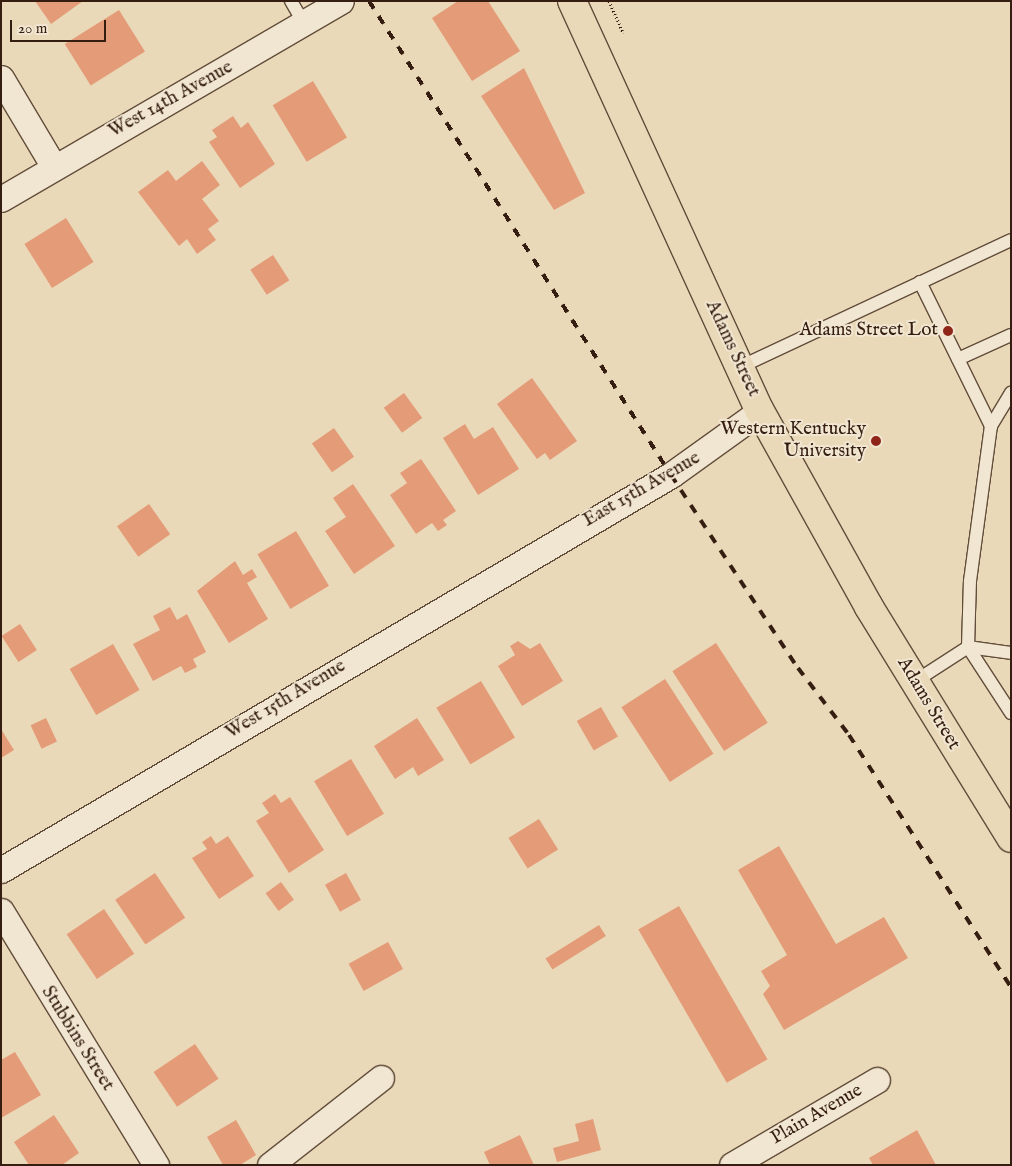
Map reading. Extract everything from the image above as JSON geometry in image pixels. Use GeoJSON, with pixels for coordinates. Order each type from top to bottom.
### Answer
{"type":"FeatureCollection","features":[{"type":"Feature","properties":{"kind":"main road","name":"Adams Street"},"geometry":{"type":"LineString","coordinates":[[572,1],[760,411],[914,682],[1011,838]]}},
{"type":"Feature","properties":{"kind":"street","name":"West 14th Avenue"},"geometry":{"type":"LineString","coordinates":[[1,200],[54,166],[189,86],[266,48],[297,12],[341,1]]}},
{"type":"Feature","properties":{"kind":"street"},"geometry":{"type":"LineString","coordinates":[[1,78],[54,166]]}},
{"type":"Feature","properties":{"kind":"street","name":"East 15th Avenue"},"geometry":{"type":"LineString","coordinates":[[571,531],[709,451],[760,411]]}},
{"type":"Feature","properties":{"kind":"street","name":"West 15th Avenue"},"geometry":{"type":"LineString","coordinates":[[1,870],[571,531]]}},
{"type":"Feature","properties":{"kind":"street","name":"Stubbins Street"},"geometry":{"type":"LineString","coordinates":[[1,911],[156,1165]]}},
{"type":"Feature","properties":{"kind":"street"},"geometry":{"type":"LineString","coordinates":[[270,1165],[381,1078]]}},
{"type":"Feature","properties":{"kind":"street","name":"Plain Avenue"},"geometry":{"type":"LineString","coordinates":[[732,1165],[877,1080]]}},
{"type":"Feature","properties":{"kind":"lane"},"geometry":{"type":"LineString","coordinates":[[740,367],[1011,240]]}},
{"type":"Feature","properties":{"kind":"lane"},"geometry":{"type":"LineString","coordinates":[[920,282],[991,426]]}},
{"type":"Feature","properties":{"kind":"lane"},"geometry":{"type":"LineString","coordinates":[[958,359],[1011,335]]}},
{"type":"Feature","properties":{"kind":"lane"},"geometry":{"type":"LineString","coordinates":[[1011,393],[991,426],[970,581],[968,647],[1011,712]]}},
{"type":"Feature","properties":{"kind":"lane"},"geometry":{"type":"LineString","coordinates":[[914,682],[968,647],[1011,653]]}},
{"type":"Feature","properties":{"kind":"building"},"geometry":{"type":"Polygon","coordinates":[[[35,1],[83,1],[51,24],[35,1]]]}},
{"type":"Feature","properties":{"kind":"building"},"geometry":{"type":"Polygon","coordinates":[[[458,1],[488,1],[520,51],[472,81],[432,18],[458,1]]]}},
{"type":"Feature","properties":{"kind":"building"},"geometry":{"type":"Polygon","coordinates":[[[119,10],[145,52],[91,85],[65,44],[119,10]]]}},
{"type":"Feature","properties":{"kind":"building"},"geometry":{"type":"Polygon","coordinates":[[[524,68],[585,193],[554,210],[481,96],[524,68]]]}},
{"type":"Feature","properties":{"kind":"building"},"geometry":{"type":"Polygon","coordinates":[[[313,81],[347,138],[307,162],[273,105],[313,81]]]}},
{"type":"Feature","properties":{"kind":"building"},"geometry":{"type":"Polygon","coordinates":[[[233,116],[241,128],[248,122],[275,164],[240,188],[209,142],[217,137],[212,130],[233,116]]]}},
{"type":"Feature","properties":{"kind":"building"},"geometry":{"type":"Polygon","coordinates":[[[202,161],[220,185],[202,199],[219,221],[208,229],[216,240],[197,254],[187,239],[179,246],[138,192],[168,170],[176,181],[202,161]]]}},
{"type":"Feature","properties":{"kind":"building"},"geometry":{"type":"Polygon","coordinates":[[[66,218],[94,262],[52,288],[24,244],[66,218]]]}},
{"type":"Feature","properties":{"kind":"building"},"geometry":{"type":"Polygon","coordinates":[[[273,255],[289,280],[267,295],[250,270],[273,255]]]}},
{"type":"Feature","properties":{"kind":"building"},"geometry":{"type":"Polygon","coordinates":[[[532,378],[577,441],[550,460],[545,453],[537,459],[497,404],[532,378]]]}},
{"type":"Feature","properties":{"kind":"building"},"geometry":{"type":"Polygon","coordinates":[[[404,393],[422,418],[402,433],[384,408],[404,393]]]}},
{"type":"Feature","properties":{"kind":"building"},"geometry":{"type":"Polygon","coordinates":[[[465,424],[474,439],[493,427],[519,469],[478,495],[443,438],[465,424]]]}},
{"type":"Feature","properties":{"kind":"building"},"geometry":{"type":"Polygon","coordinates":[[[334,428],[354,457],[332,472],[312,443],[334,428]]]}},
{"type":"Feature","properties":{"kind":"building"},"geometry":{"type":"Polygon","coordinates":[[[421,459],[456,511],[443,520],[447,525],[438,531],[432,523],[416,534],[390,495],[407,483],[400,473],[421,459]]]}},
{"type":"Feature","properties":{"kind":"building"},"geometry":{"type":"Polygon","coordinates":[[[353,484],[395,546],[354,574],[325,531],[346,517],[333,498],[353,484]]]}},
{"type":"Feature","properties":{"kind":"building"},"geometry":{"type":"Polygon","coordinates":[[[149,504],[170,534],[138,557],[117,526],[149,504]]]}},
{"type":"Feature","properties":{"kind":"building"},"geometry":{"type":"Polygon","coordinates":[[[296,531],[329,586],[290,609],[257,554],[296,531]]]}},
{"type":"Feature","properties":{"kind":"building"},"geometry":{"type":"Polygon","coordinates":[[[235,561],[243,575],[252,569],[257,577],[247,583],[268,619],[229,643],[197,591],[235,561]]]}},
{"type":"Feature","properties":{"kind":"building"},"geometry":{"type":"Polygon","coordinates":[[[170,607],[177,620],[187,614],[206,652],[193,659],[197,667],[185,673],[181,666],[153,681],[133,644],[160,630],[153,616],[170,607]]]}},
{"type":"Feature","properties":{"kind":"building"},"geometry":{"type":"Polygon","coordinates":[[[20,624],[37,650],[18,662],[2,636],[20,624]]]}},
{"type":"Feature","properties":{"kind":"building"},"geometry":{"type":"Polygon","coordinates":[[[518,641],[530,649],[540,643],[563,681],[522,706],[498,666],[515,655],[510,646],[518,641]]]}},
{"type":"Feature","properties":{"kind":"building"},"geometry":{"type":"Polygon","coordinates":[[[716,643],[768,723],[724,751],[672,671],[716,643]]]}},
{"type":"Feature","properties":{"kind":"building"},"geometry":{"type":"Polygon","coordinates":[[[113,644],[140,690],[96,715],[70,669],[113,644]]]}},
{"type":"Feature","properties":{"kind":"building"},"geometry":{"type":"Polygon","coordinates":[[[665,679],[713,754],[670,782],[621,707],[665,679]]]}},
{"type":"Feature","properties":{"kind":"building"},"geometry":{"type":"Polygon","coordinates":[[[481,681],[515,738],[470,764],[436,708],[481,681]]]}},
{"type":"Feature","properties":{"kind":"building"},"geometry":{"type":"Polygon","coordinates":[[[601,707],[618,736],[594,750],[577,721],[601,707]]]}},
{"type":"Feature","properties":{"kind":"building"},"geometry":{"type":"Polygon","coordinates":[[[46,718],[57,742],[42,749],[31,725],[46,718]]]}},
{"type":"Feature","properties":{"kind":"building"},"geometry":{"type":"Polygon","coordinates":[[[417,718],[444,760],[418,776],[413,767],[395,779],[374,746],[417,718]]]}},
{"type":"Feature","properties":{"kind":"building"},"geometry":{"type":"Polygon","coordinates":[[[1,729],[14,750],[1,758],[1,729]]]}},
{"type":"Feature","properties":{"kind":"building"},"geometry":{"type":"Polygon","coordinates":[[[351,759],[384,814],[347,836],[314,781],[351,759]]]}},
{"type":"Feature","properties":{"kind":"building"},"geometry":{"type":"Polygon","coordinates":[[[275,794],[281,803],[290,797],[324,850],[289,873],[256,821],[269,813],[262,803],[275,794]]]}},
{"type":"Feature","properties":{"kind":"building"},"geometry":{"type":"Polygon","coordinates":[[[539,819],[558,850],[528,869],[508,838],[539,819]]]}},
{"type":"Feature","properties":{"kind":"building"},"geometry":{"type":"Polygon","coordinates":[[[211,836],[216,844],[228,836],[254,876],[219,899],[192,858],[207,849],[202,842],[211,836]]]}},
{"type":"Feature","properties":{"kind":"building"},"geometry":{"type":"Polygon","coordinates":[[[779,846],[836,944],[884,917],[908,958],[784,1030],[763,994],[770,986],[761,971],[787,955],[738,870],[779,846]]]}},
{"type":"Feature","properties":{"kind":"building"},"geometry":{"type":"Polygon","coordinates":[[[155,873],[185,918],[145,945],[115,900],[155,873]]]}},
{"type":"Feature","properties":{"kind":"building"},"geometry":{"type":"Polygon","coordinates":[[[346,873],[361,900],[340,912],[325,885],[346,873]]]}},
{"type":"Feature","properties":{"kind":"building"},"geometry":{"type":"Polygon","coordinates":[[[281,882],[294,900],[279,911],[266,893],[281,882]]]}},
{"type":"Feature","properties":{"kind":"building"},"geometry":{"type":"Polygon","coordinates":[[[679,906],[768,1059],[727,1083],[638,930],[679,906]]]}},
{"type":"Feature","properties":{"kind":"building"},"geometry":{"type":"Polygon","coordinates":[[[104,909],[134,954],[97,979],[67,934],[104,909]]]}},
{"type":"Feature","properties":{"kind":"building"},"geometry":{"type":"Polygon","coordinates":[[[599,925],[606,936],[552,969],[546,958],[599,925]]]}},
{"type":"Feature","properties":{"kind":"building"},"geometry":{"type":"Polygon","coordinates":[[[388,942],[403,969],[364,991],[349,964],[388,942]]]}},
{"type":"Feature","properties":{"kind":"building"},"geometry":{"type":"Polygon","coordinates":[[[195,1044],[218,1079],[177,1107],[154,1072],[195,1044]]]}},
{"type":"Feature","properties":{"kind":"building"},"geometry":{"type":"Polygon","coordinates":[[[15,1052],[41,1095],[1,1118],[1,1060],[15,1052]]]}},
{"type":"Feature","properties":{"kind":"building"},"geometry":{"type":"Polygon","coordinates":[[[54,1115],[79,1153],[62,1165],[29,1165],[14,1142],[54,1115]]]}},
{"type":"Feature","properties":{"kind":"building"},"geometry":{"type":"Polygon","coordinates":[[[593,1119],[601,1150],[557,1162],[553,1148],[579,1141],[575,1124],[593,1119]]]}},
{"type":"Feature","properties":{"kind":"building"},"geometry":{"type":"Polygon","coordinates":[[[236,1120],[256,1155],[240,1165],[223,1165],[207,1137],[236,1120]]]}},
{"type":"Feature","properties":{"kind":"building"},"geometry":{"type":"Polygon","coordinates":[[[917,1130],[936,1165],[873,1165],[869,1158],[917,1130]]]}},
{"type":"Feature","properties":{"kind":"building"},"geometry":{"type":"Polygon","coordinates":[[[520,1135],[534,1165],[490,1165],[484,1152],[520,1135]]]}},
{"type":"Feature","properties":{"kind":"railway"},"geometry":{"type":"LineString","coordinates":[[369,1],[671,475],[798,668],[849,735],[1011,987]]}},
{"type":"Feature","properties":{"kind":"place","name":"Adams Street Lot"},"geometry":{"type":"Point","coordinates":[948,331]}},
{"type":"Feature","properties":{"kind":"place","name":"Western Kentucky University"},"geometry":{"type":"Point","coordinates":[876,441]}}]}
